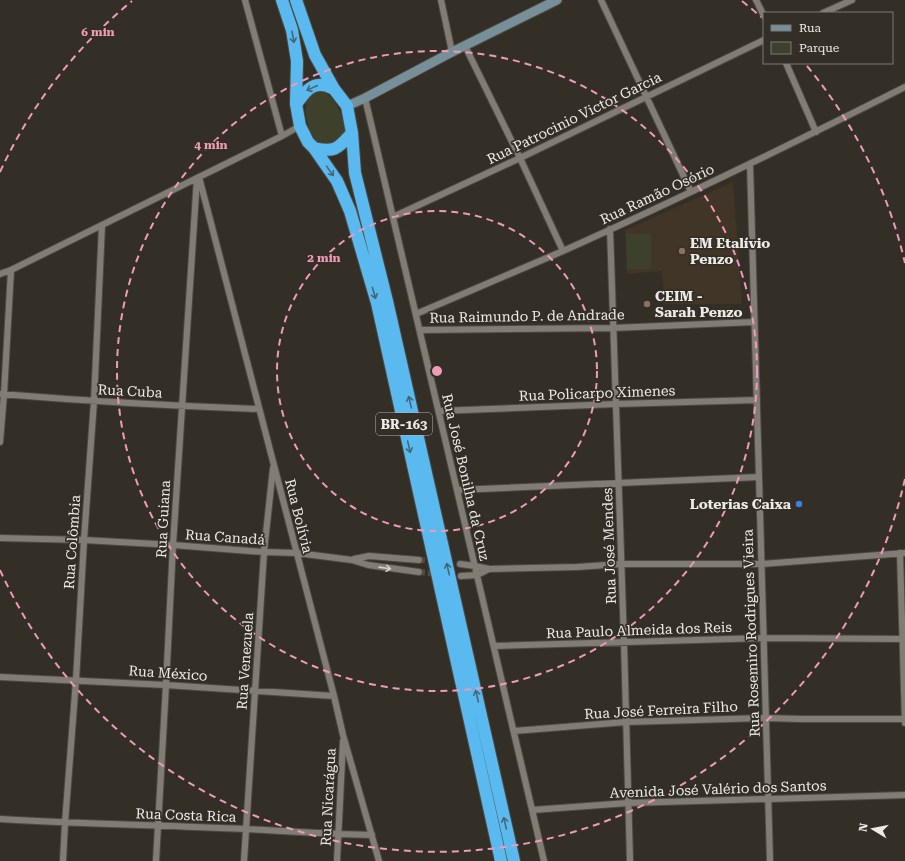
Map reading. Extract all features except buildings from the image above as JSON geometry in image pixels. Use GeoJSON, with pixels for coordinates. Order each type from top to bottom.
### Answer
{"type":"FeatureCollection","features":[{"type":"Feature","properties":{"kind":"highway","name":"BR-163"},"geometry":{"type":"LineString","coordinates":[[282,0],[292,30],[297,62],[296,104],[300,126],[308,142],[314,148],[337,181],[350,211],[377,303],[501,861]]}},
{"type":"Feature","properties":{"kind":"highway","name":"BR-163"},"geometry":{"type":"LineString","coordinates":[[296,0],[315,55],[334,88],[347,106],[352,133],[355,173],[389,309],[514,861]]}},
{"type":"Feature","properties":{"kind":"highway"},"geometry":{"type":"LineString","coordinates":[[296,104],[306,91],[313,86],[321,85],[334,88]]}},
{"type":"Feature","properties":{"kind":"highway"},"geometry":{"type":"LineString","coordinates":[[314,148],[326,151],[338,148],[352,133]]}},
{"type":"Feature","properties":{"kind":"street"},"geometry":{"type":"LineString","coordinates":[[246,0],[282,136]]}},
{"type":"Feature","properties":{"kind":"street"},"geometry":{"type":"LineString","coordinates":[[441,0],[452,52]]}},
{"type":"Feature","properties":{"kind":"street"},"geometry":{"type":"LineString","coordinates":[[347,106],[557,0]]}},
{"type":"Feature","properties":{"kind":"street"},"geometry":{"type":"LineString","coordinates":[[601,0],[691,192]]}},
{"type":"Feature","properties":{"kind":"street"},"geometry":{"type":"LineString","coordinates":[[756,0],[763,14]]}},
{"type":"Feature","properties":{"kind":"street"},"geometry":{"type":"LineString","coordinates":[[825,12],[852,0]]}},
{"type":"Feature","properties":{"kind":"street","name":"Rua Patrocinio Victor Garcia"},"geometry":{"type":"LineString","coordinates":[[393,217],[520,158],[763,40]]}},
{"type":"Feature","properties":{"kind":"street"},"geometry":{"type":"LineString","coordinates":[[465,46],[520,158],[563,251]]}},
{"type":"Feature","properties":{"kind":"street"},"geometry":{"type":"LineString","coordinates":[[786,64],[816,132]]}},
{"type":"Feature","properties":{"kind":"street","name":"Rua Ramão Osório"},"geometry":{"type":"LineString","coordinates":[[416,314],[563,251],[691,192],[905,87]]}},
{"type":"Feature","properties":{"kind":"street","name":"Rua José Bonilha da Cruz"},"geometry":{"type":"LineString","coordinates":[[365,98],[544,861]]}},
{"type":"Feature","properties":{"kind":"street"},"geometry":{"type":"LineString","coordinates":[[0,274],[11,270],[300,126]]}},
{"type":"Feature","properties":{"kind":"street","name":"Rua Rosemiro Rodrigues Vieira"},"geometry":{"type":"LineString","coordinates":[[750,164],[770,861]]}},
{"type":"Feature","properties":{"kind":"street","name":"Rua Guiana"},"geometry":{"type":"LineString","coordinates":[[156,861],[173,546],[198,177]]}},
{"type":"Feature","properties":{"kind":"street","name":"Rua Bolívia"},"geometry":{"type":"LineString","coordinates":[[198,177],[274,463],[343,735],[378,861]]}},
{"type":"Feature","properties":{"kind":"street","name":"Rua Colômbia"},"geometry":{"type":"LineString","coordinates":[[63,861],[94,401],[102,225]]}},
{"type":"Feature","properties":{"kind":"street","name":"Rua José Mendes"},"geometry":{"type":"LineString","coordinates":[[610,229],[630,861]]}},
{"type":"Feature","properties":{"kind":"street"},"geometry":{"type":"LineString","coordinates":[[0,442],[11,270]]}},
{"type":"Feature","properties":{"kind":"street","name":"Rua Raimundo P. de Andrade"},"geometry":{"type":"LineString","coordinates":[[420,330],[613,328],[754,322]]}},
{"type":"Feature","properties":{"kind":"street","name":"Rua Cuba"},"geometry":{"type":"LineString","coordinates":[[2,394],[94,401],[259,409]]}},
{"type":"Feature","properties":{"kind":"street","name":"Rua Policarpo Ximenes"},"geometry":{"type":"LineString","coordinates":[[439,411],[757,400]]}},
{"type":"Feature","properties":{"kind":"street","name":"Rua Venezuela"},"geometry":{"type":"LineString","coordinates":[[244,861],[264,552],[274,463]]}},
{"type":"Feature","properties":{"kind":"street"},"geometry":{"type":"LineString","coordinates":[[457,490],[759,477]]}},
{"type":"Feature","properties":{"kind":"street","name":"Rua Canadá"},"geometry":{"type":"LineString","coordinates":[[0,538],[84,540],[296,553],[352,560]]}},
{"type":"Feature","properties":{"kind":"street"},"geometry":{"type":"LineString","coordinates":[[460,564],[489,569],[577,567],[621,564],[762,564],[902,553],[905,723]]}},
{"type":"Feature","properties":{"kind":"street"},"geometry":{"type":"LineString","coordinates":[[352,560],[369,556],[419,560]]}},
{"type":"Feature","properties":{"kind":"street"},"geometry":{"type":"LineString","coordinates":[[352,560],[368,565],[419,572]]}},
{"type":"Feature","properties":{"kind":"street"},"geometry":{"type":"LineString","coordinates":[[460,576],[477,575],[489,569]]}},
{"type":"Feature","properties":{"kind":"street","name":"Rua Paulo Almeida dos Reis"},"geometry":{"type":"LineString","coordinates":[[494,646],[764,638],[904,639]]}},
{"type":"Feature","properties":{"kind":"street","name":"Rua México"},"geometry":{"type":"LineString","coordinates":[[0,677],[166,685],[334,696]]}},
{"type":"Feature","properties":{"kind":"street","name":"Rua José Ferreira Filho"},"geometry":{"type":"LineString","coordinates":[[514,731],[626,722],[766,718],[905,719]]}},
{"type":"Feature","properties":{"kind":"street","name":"Rua Nicarágua"},"geometry":{"type":"LineString","coordinates":[[337,861],[343,735]]}},
{"type":"Feature","properties":{"kind":"street","name":"Avenida José Valério dos Santos"},"geometry":{"type":"LineString","coordinates":[[532,810],[628,803],[905,795]]}},
{"type":"Feature","properties":{"kind":"street","name":"Rua Costa Rica"},"geometry":{"type":"LineString","coordinates":[[0,819],[65,823],[246,829],[372,836]]}},
{"type":"Feature","properties":{"kind":"shaded area","name":"EM Etalívio Penzo"},"geometry":{"type":"Polygon","coordinates":[[[733,182],[742,304],[665,304],[662,271],[627,274],[625,230],[733,182]]]}},
{"type":"Feature","properties":{"kind":"green space"},"geometry":{"type":"Polygon","coordinates":[[[318,92],[324,92],[333,99],[340,110],[344,123],[344,133],[338,145],[323,145],[318,143],[311,132],[306,117],[306,103],[310,96],[318,92]]]}},
{"type":"Feature","properties":{"kind":"green space"},"geometry":{"type":"Polygon","coordinates":[[[626,234],[651,234],[651,269],[627,269],[626,234]]]}},
{"type":"Feature","properties":{"kind":"tunnel"},"geometry":{"type":"LineString","coordinates":[[419,560],[435,561]]}},
{"type":"Feature","properties":{"kind":"tunnel"},"geometry":{"type":"LineString","coordinates":[[419,572],[439,574]]}},
{"type":"Feature","properties":{"kind":"place","name":"EM Etalívio Penzo"},"geometry":{"type":"Point","coordinates":[682,251]}},
{"type":"Feature","properties":{"kind":"place","name":"CEIM - Sarah Penzo"},"geometry":{"type":"Point","coordinates":[647,304]}},
{"type":"Feature","properties":{"kind":"place","name":"Loterias Caixa"},"geometry":{"type":"Point","coordinates":[799,504]}}]}
